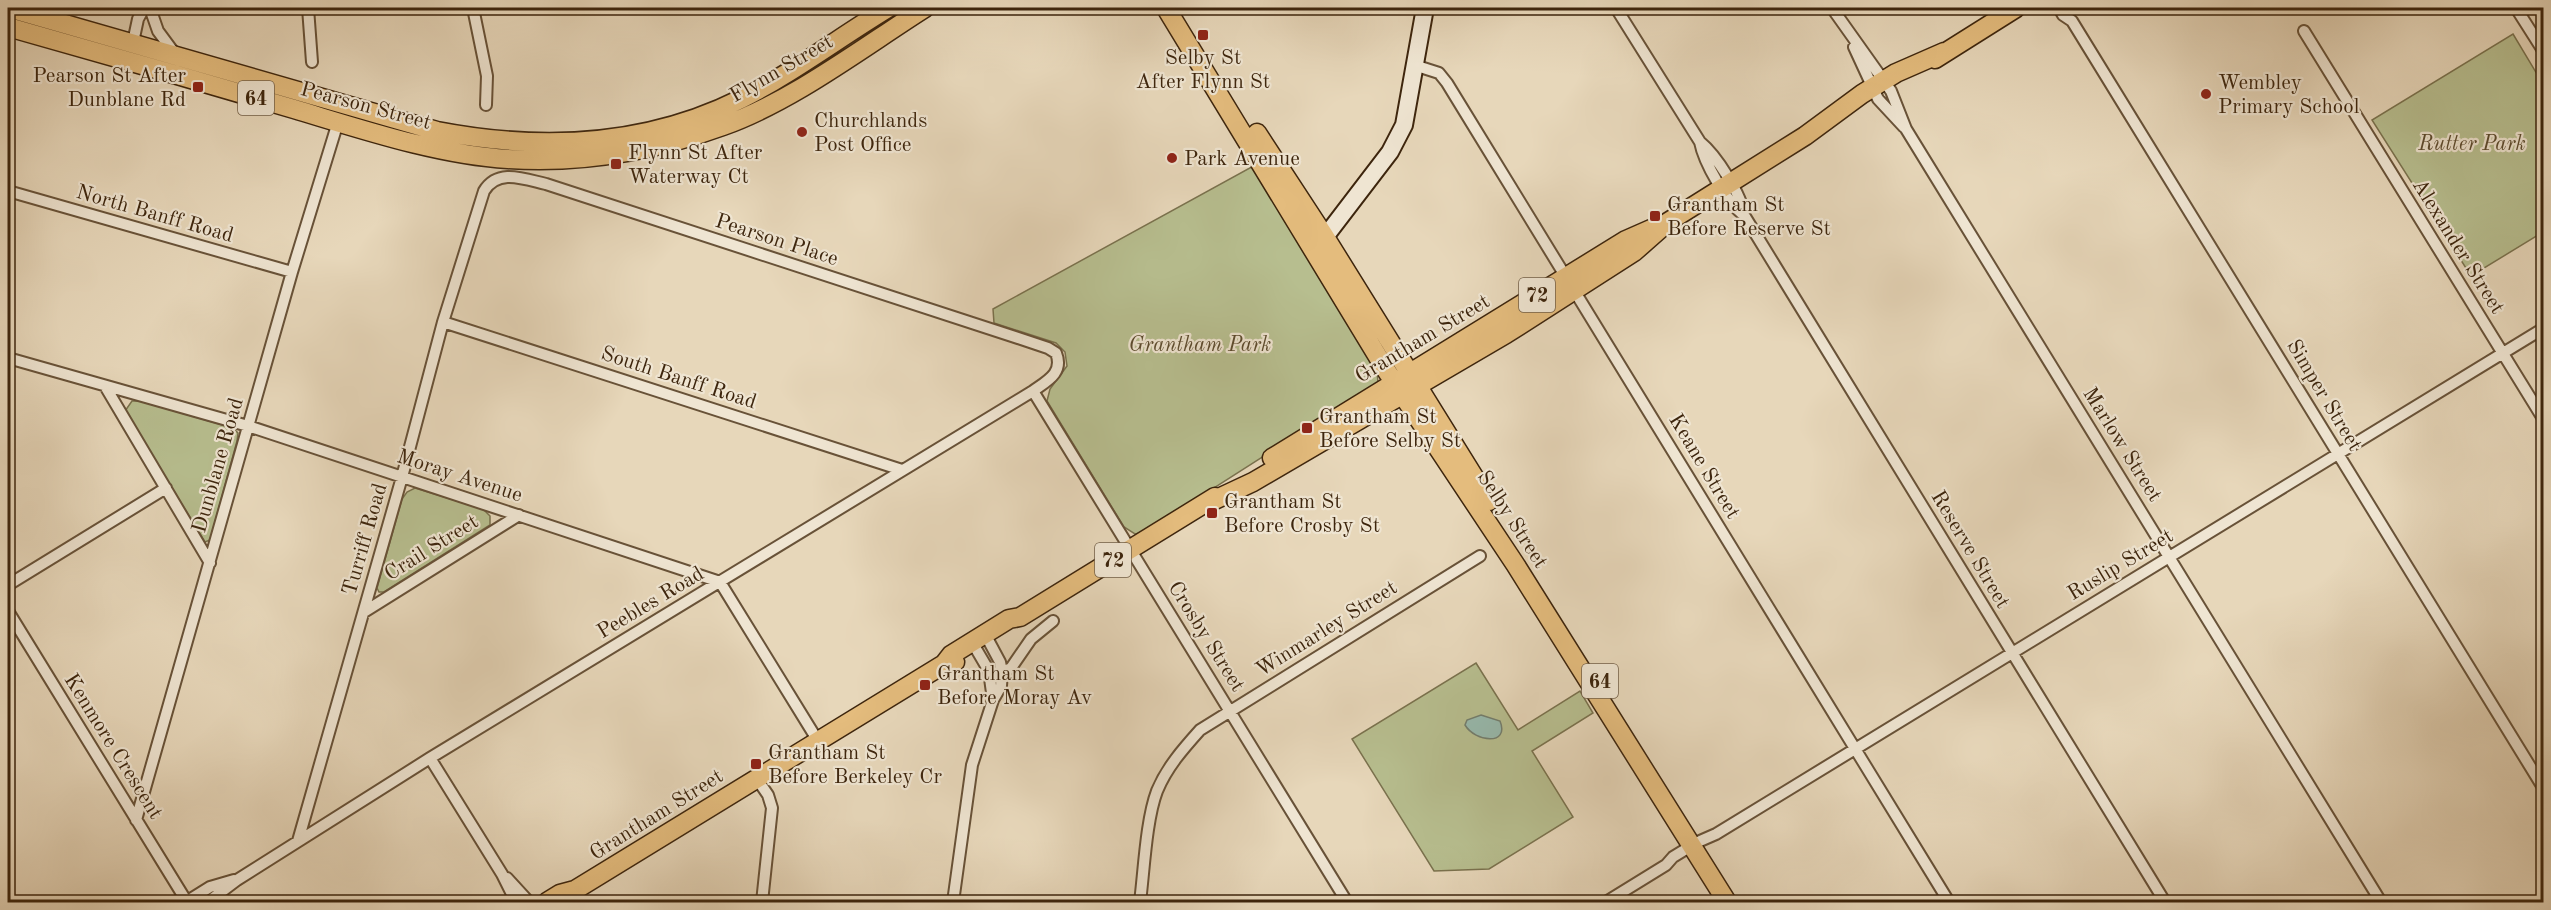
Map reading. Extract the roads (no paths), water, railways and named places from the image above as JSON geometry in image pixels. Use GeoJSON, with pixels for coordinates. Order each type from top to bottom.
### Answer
{"type":"FeatureCollection","features":[{"type":"Feature","properties":{"kind":"main road","name":"Pearson Street"},"geometry":{"type":"LineString","coordinates":[[9,8],[437,131],[496,141]]}},
{"type":"Feature","properties":{"kind":"main road","name":"Flynn Street"},"geometry":{"type":"LineString","coordinates":[[508,159],[574,160],[634,152],[684,139],[760,110],[925,8]]}},
{"type":"Feature","properties":{"kind":"main road","name":"Selby Street"},"geometry":{"type":"LineString","coordinates":[[1166,8],[1318,242],[1738,903]]}},
{"type":"Feature","properties":{"kind":"main road","name":"Selby Street"},"geometry":{"type":"LineString","coordinates":[[1179,8],[1318,242]]}},
{"type":"Feature","properties":{"kind":"main road"},"geometry":{"type":"LineString","coordinates":[[1318,242],[1390,152],[1398,138],[1407,115],[1425,8]]}},
{"type":"Feature","properties":{"kind":"main road","name":"Grantham Street"},"geometry":{"type":"LineString","coordinates":[[547,903],[560,894],[570,896],[944,664],[951,655],[981,642],[1009,619],[1020,617],[1206,504],[1247,473],[1407,384],[1571,284],[1634,252],[1668,222],[2016,8]]}},
{"type":"Feature","properties":{"kind":"main road","name":"Flynn Street"},"geometry":{"type":"LineString","coordinates":[[496,141],[565,144],[646,133],[712,113],[743,99],[881,9]]}},
{"type":"Feature","properties":{"kind":"main road","name":"Pearson Street"},"geometry":{"type":"LineString","coordinates":[[8,27],[338,122],[460,153],[508,159]]}},
{"type":"Feature","properties":{"kind":"main road"},"geometry":{"type":"LineString","coordinates":[[773,80],[802,74],[814,78]]}},
{"type":"Feature","properties":{"kind":"main road","name":"Selby Street"},"geometry":{"type":"LineString","coordinates":[[1701,844],[1727,903]]}},
{"type":"Feature","properties":{"kind":"street"},"geometry":{"type":"LineString","coordinates":[[130,62],[138,19],[144,8]]}},
{"type":"Feature","properties":{"kind":"street"},"geometry":{"type":"LineString","coordinates":[[150,8],[158,31],[176,56]]}},
{"type":"Feature","properties":{"kind":"street"},"geometry":{"type":"LineString","coordinates":[[308,8],[312,62]]}},
{"type":"Feature","properties":{"kind":"street"},"geometry":{"type":"LineString","coordinates":[[472,8],[487,76],[486,105]]}},
{"type":"Feature","properties":{"kind":"street","name":"Reserve Street"},"geometry":{"type":"LineString","coordinates":[[1616,8],[1700,142],[1703,155],[1726,185],[1735,209],[1744,215],[2165,903]]}},
{"type":"Feature","properties":{"kind":"street","name":"Marlow Street"},"geometry":{"type":"LineString","coordinates":[[1832,8],[2381,903]]}},
{"type":"Feature","properties":{"kind":"street","name":"Simper Street"},"geometry":{"type":"LineString","coordinates":[[2059,8],[2063,15],[2072,21]]}},
{"type":"Feature","properties":{"kind":"street","name":"Simper Street"},"geometry":{"type":"LineString","coordinates":[[2069,8],[2072,21],[2544,789]]}},
{"type":"Feature","properties":{"kind":"street"},"geometry":{"type":"LineString","coordinates":[[2516,8],[2544,52]]}},
{"type":"Feature","properties":{"kind":"street"},"geometry":{"type":"LineString","coordinates":[[881,9],[892,29]]}},
{"type":"Feature","properties":{"kind":"street","name":"Alexander Street"},"geometry":{"type":"LineString","coordinates":[[2304,31],[2544,420]]}},
{"type":"Feature","properties":{"kind":"street","name":"Keane Street"},"geometry":{"type":"LineString","coordinates":[[1414,65],[1439,73],[1447,83],[1949,903]]}},
{"type":"Feature","properties":{"kind":"street","name":"Dunblane Road"},"geometry":{"type":"LineString","coordinates":[[136,820],[292,272],[338,122]]}},
{"type":"Feature","properties":{"kind":"street","name":"Pearson Place"},"geometry":{"type":"LineString","coordinates":[[493,180],[508,176],[546,184],[1048,348]]}},
{"type":"Feature","properties":{"kind":"street","name":"Turriff Road"},"geometry":{"type":"LineString","coordinates":[[298,842],[402,477],[443,322],[484,191],[493,180]]}},
{"type":"Feature","properties":{"kind":"street","name":"North Banff Road"},"geometry":{"type":"LineString","coordinates":[[8,191],[292,272]]}},
{"type":"Feature","properties":{"kind":"street","name":"South Banff Road"},"geometry":{"type":"LineString","coordinates":[[443,322],[902,470]]}},
{"type":"Feature","properties":{"kind":"street","name":"Ruslip Street"},"geometry":{"type":"LineString","coordinates":[[1606,903],[1666,865],[1677,863],[1701,844],[1854,748],[2544,328]]}},
{"type":"Feature","properties":{"kind":"street","name":"Peebles Road"},"geometry":{"type":"LineString","coordinates":[[208,903],[237,879],[430,758],[1032,392],[1055,375],[1059,366],[1056,353],[1048,348]]}},
{"type":"Feature","properties":{"kind":"street","name":"Moray Avenue"},"geometry":{"type":"LineString","coordinates":[[8,358],[248,426],[720,582]]}},
{"type":"Feature","properties":{"kind":"street"},"geometry":{"type":"LineString","coordinates":[[105,386],[210,564]]}},
{"type":"Feature","properties":{"kind":"street","name":"Crosby Street"},"geometry":{"type":"LineString","coordinates":[[1032,392],[1347,903]]}},
{"type":"Feature","properties":{"kind":"street"},"geometry":{"type":"LineString","coordinates":[[8,585],[166,489]]}},
{"type":"Feature","properties":{"kind":"street","name":"Crail Street"},"geometry":{"type":"LineString","coordinates":[[364,612],[519,515]]}},
{"type":"Feature","properties":{"kind":"street","name":"Winmarley Street"},"geometry":{"type":"LineString","coordinates":[[1140,903],[1148,836],[1157,792],[1181,751],[1200,730],[1480,555]]}},
{"type":"Feature","properties":{"kind":"street"},"geometry":{"type":"LineString","coordinates":[[720,582],[818,741]]}},
{"type":"Feature","properties":{"kind":"street","name":"Kenmore Crescent"},"geometry":{"type":"LineString","coordinates":[[8,611],[186,902]]}},
{"type":"Feature","properties":{"kind":"street"},"geometry":{"type":"LineString","coordinates":[[1002,672],[1011,668],[1031,639],[1053,621]]}},
{"type":"Feature","properties":{"kind":"street"},"geometry":{"type":"LineString","coordinates":[[953,903],[969,783],[977,746],[993,700],[1001,686],[1002,672],[981,642]]}},
{"type":"Feature","properties":{"kind":"street"},"geometry":{"type":"LineString","coordinates":[[981,642],[989,671],[993,700]]}},
{"type":"Feature","properties":{"kind":"street"},"geometry":{"type":"LineString","coordinates":[[430,758],[502,874],[516,903]]}},
{"type":"Feature","properties":{"kind":"street"},"geometry":{"type":"LineString","coordinates":[[757,778],[768,795],[772,808],[762,903]]}},
{"type":"Feature","properties":{"kind":"street"},"geometry":{"type":"LineString","coordinates":[[502,874],[529,903]]}},
{"type":"Feature","properties":{"kind":"street","name":"Peebles Road"},"geometry":{"type":"LineString","coordinates":[[186,902],[210,887],[237,879]]}},
{"type":"Feature","properties":{"kind":"water"},"geometry":{"type":"Polygon","coordinates":[[[1481,715],[1500,721],[1502,729],[1500,735],[1490,739],[1470,731],[1465,725],[1467,720],[1481,715]]]}},
{"type":"Feature","properties":{"kind":"place","name":"Selby St After Flynn St"},"geometry":{"type":"Point","coordinates":[1203,35]}},
{"type":"Feature","properties":{"kind":"place","name":"Pearson St After Dunblane Rd"},"geometry":{"type":"Point","coordinates":[198,87]}},
{"type":"Feature","properties":{"kind":"place","name":"Wembley Primary School"},"geometry":{"type":"Point","coordinates":[2206,94]}},
{"type":"Feature","properties":{"kind":"place","name":"Churchlands Post Office"},"geometry":{"type":"Point","coordinates":[802,132]}},
{"type":"Feature","properties":{"kind":"place","name":"Park Avenue"},"geometry":{"type":"Point","coordinates":[1172,158]}},
{"type":"Feature","properties":{"kind":"place","name":"Flynn St After Waterway Ct"},"geometry":{"type":"Point","coordinates":[616,164]}},
{"type":"Feature","properties":{"kind":"place","name":"Grantham St Before Reserve St"},"geometry":{"type":"Point","coordinates":[1655,216]}},
{"type":"Feature","properties":{"kind":"place","name":"Grantham St Before Selby St"},"geometry":{"type":"Point","coordinates":[1307,428]}},
{"type":"Feature","properties":{"kind":"place","name":"Grantham St Before Crosby St"},"geometry":{"type":"Point","coordinates":[1212,513]}},
{"type":"Feature","properties":{"kind":"place","name":"Grantham St Before Moray Av"},"geometry":{"type":"Point","coordinates":[925,685]}},
{"type":"Feature","properties":{"kind":"place","name":"Grantham St Before Berkeley Cr"},"geometry":{"type":"Point","coordinates":[756,764]}},
{"type":"Feature","properties":{"kind":"park label","name":"Rutter Park"},"geometry":{"type":"Point","coordinates":[2472,143]}},
{"type":"Feature","properties":{"kind":"park label","name":"Grantham Park"},"geometry":{"type":"Point","coordinates":[1200,344]}}]}
